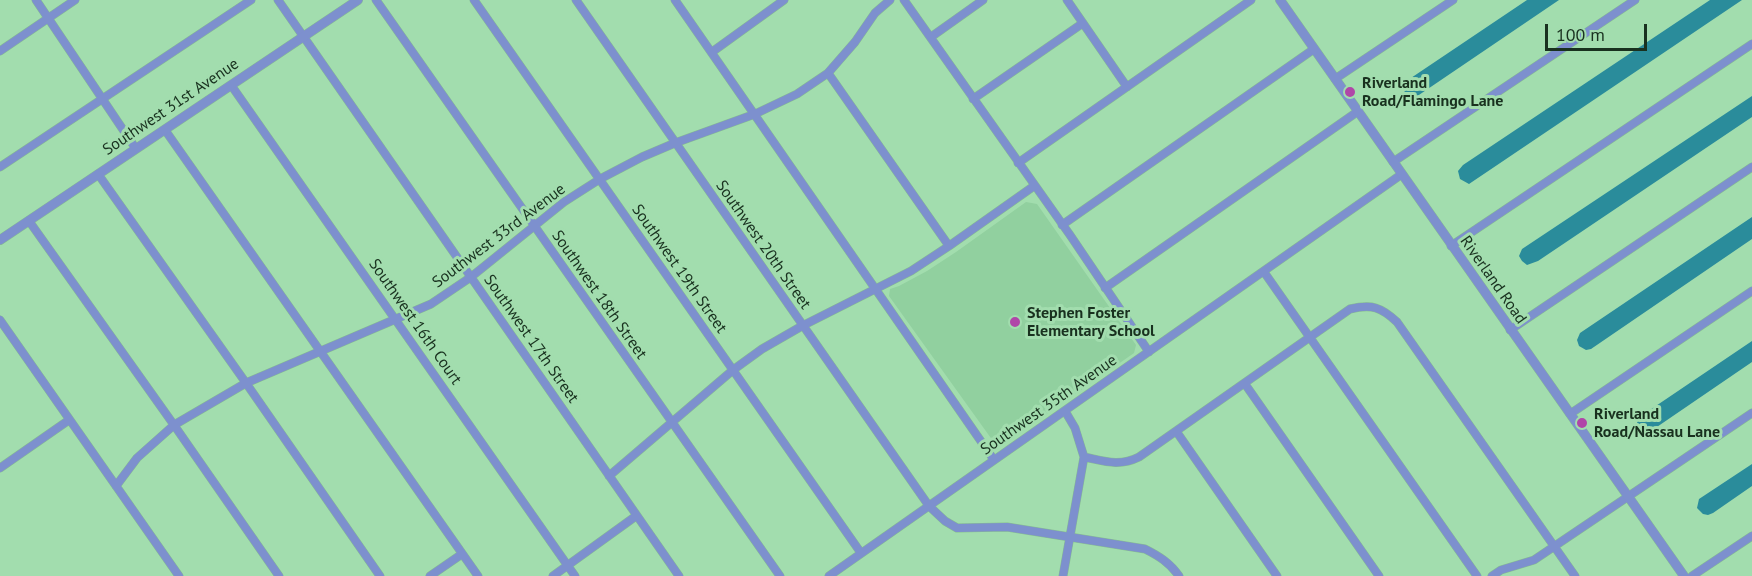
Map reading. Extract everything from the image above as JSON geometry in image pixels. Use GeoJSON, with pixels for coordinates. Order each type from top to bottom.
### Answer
{"type":"FeatureCollection","features":[{"type":"Feature","properties":{"kind":"street"},"geometry":{"type":"LineString","coordinates":[[36,0],[136,149]]}},
{"type":"Feature","properties":{"kind":"street"},"geometry":{"type":"LineString","coordinates":[[0,51],[75,0]]}},
{"type":"Feature","properties":{"kind":"street"},"geometry":{"type":"LineString","coordinates":[[0,167],[251,0]]}},
{"type":"Feature","properties":{"kind":"street","name":"Southwest 17th Street"},"geometry":{"type":"LineString","coordinates":[[278,0],[679,576]]}},
{"type":"Feature","properties":{"kind":"street","name":"Southwest 31st Avenue"},"geometry":{"type":"LineString","coordinates":[[0,240],[358,0]]}},
{"type":"Feature","properties":{"kind":"street","name":"Southwest 18th Street"},"geometry":{"type":"LineString","coordinates":[[376,0],[780,576]]}},
{"type":"Feature","properties":{"kind":"street","name":"Southwest 19th Street"},"geometry":{"type":"LineString","coordinates":[[474,0],[861,553]]}},
{"type":"Feature","properties":{"kind":"street","name":"Southwest 20th Street"},"geometry":{"type":"LineString","coordinates":[[576,0],[929,506],[945,521],[957,528],[1007,527],[1144,549],[1158,555],[1171,565],[1179,576]]}},
{"type":"Feature","properties":{"kind":"street"},"geometry":{"type":"LineString","coordinates":[[675,0],[994,460]]}},
{"type":"Feature","properties":{"kind":"street"},"geometry":{"type":"LineString","coordinates":[[712,52],[775,3],[784,0]]}},
{"type":"Feature","properties":{"kind":"street","name":"Southwest 33rd Avenue"},"geometry":{"type":"LineString","coordinates":[[116,486],[137,458],[174,425],[246,383],[431,304],[471,277],[564,202],[642,157],[675,142],[755,114],[797,94],[828,73],[855,42],[875,13],[890,0]]}},
{"type":"Feature","properties":{"kind":"street"},"geometry":{"type":"LineString","coordinates":[[904,0],[1149,352]]}},
{"type":"Feature","properties":{"kind":"street"},"geometry":{"type":"LineString","coordinates":[[931,37],[983,0]]}},
{"type":"Feature","properties":{"kind":"street"},"geometry":{"type":"LineString","coordinates":[[1066,0],[1126,87]]}},
{"type":"Feature","properties":{"kind":"street"},"geometry":{"type":"LineString","coordinates":[[1018,163],[1251,0]]}},
{"type":"Feature","properties":{"kind":"street","name":"Riverland Road"},"geometry":{"type":"LineString","coordinates":[[1280,0],[1684,576]]}},
{"type":"Feature","properties":{"kind":"street"},"geometry":{"type":"LineString","coordinates":[[1335,79],[1453,0]]}},
{"type":"Feature","properties":{"kind":"street"},"geometry":{"type":"LineString","coordinates":[[1393,162],[1635,0]]}},
{"type":"Feature","properties":{"kind":"street"},"geometry":{"type":"LineString","coordinates":[[973,99],[1083,23]]}},
{"type":"Feature","properties":{"kind":"street"},"geometry":{"type":"LineString","coordinates":[[1451,246],[1752,45]]}},
{"type":"Feature","properties":{"kind":"street"},"geometry":{"type":"LineString","coordinates":[[1062,225],[1314,49]]}},
{"type":"Feature","properties":{"kind":"street"},"geometry":{"type":"LineString","coordinates":[[828,73],[949,246]]}},
{"type":"Feature","properties":{"kind":"street","name":"Southwest 16th Court"},"geometry":{"type":"LineString","coordinates":[[231,85],[575,576]]}},
{"type":"Feature","properties":{"kind":"street"},"geometry":{"type":"LineString","coordinates":[[1106,288],[1358,112]]}},
{"type":"Feature","properties":{"kind":"street"},"geometry":{"type":"LineString","coordinates":[[165,130],[477,576]]}},
{"type":"Feature","properties":{"kind":"street"},"geometry":{"type":"LineString","coordinates":[[1510,330],[1752,167]]}},
{"type":"Feature","properties":{"kind":"street"},"geometry":{"type":"LineString","coordinates":[[98,174],[380,576]]}},
{"type":"Feature","properties":{"kind":"street","name":"Southwest 35th Avenue"},"geometry":{"type":"LineString","coordinates":[[829,576],[1402,174]]}},
{"type":"Feature","properties":{"kind":"street"},"geometry":{"type":"LineString","coordinates":[[609,476],[733,370],[762,349],[802,326],[911,271],[1034,186]]}},
{"type":"Feature","properties":{"kind":"street"},"geometry":{"type":"LineString","coordinates":[[28,221],[279,576]]}},
{"type":"Feature","properties":{"kind":"street"},"geometry":{"type":"LineString","coordinates":[[1264,272],[1477,576]]}},
{"type":"Feature","properties":{"kind":"street"},"geometry":{"type":"LineString","coordinates":[[1570,414],[1752,291]]}},
{"type":"Feature","properties":{"kind":"street"},"geometry":{"type":"LineString","coordinates":[[1083,458],[1127,463],[1139,457],[1350,309],[1365,305],[1386,312],[1397,322],[1575,576]]}},
{"type":"Feature","properties":{"kind":"street"},"geometry":{"type":"LineString","coordinates":[[0,320],[179,576]]}},
{"type":"Feature","properties":{"kind":"street"},"geometry":{"type":"LineString","coordinates":[[1245,384],[1379,576]]}},
{"type":"Feature","properties":{"kind":"street"},"geometry":{"type":"LineString","coordinates":[[1063,576],[1083,458],[1075,428],[1065,411]]}},
{"type":"Feature","properties":{"kind":"street"},"geometry":{"type":"LineString","coordinates":[[1492,576],[1501,570],[1534,561],[1752,412]]}},
{"type":"Feature","properties":{"kind":"street"},"geometry":{"type":"LineString","coordinates":[[0,468],[69,420]]}},
{"type":"Feature","properties":{"kind":"street"},"geometry":{"type":"LineString","coordinates":[[1176,431],[1277,576]]}},
{"type":"Feature","properties":{"kind":"street"},"geometry":{"type":"LineString","coordinates":[[553,576],[636,516]]}},
{"type":"Feature","properties":{"kind":"street"},"geometry":{"type":"LineString","coordinates":[[1692,576],[1752,536]]}},
{"type":"Feature","properties":{"kind":"street"},"geometry":{"type":"LineString","coordinates":[[430,576],[462,554]]}},
{"type":"Feature","properties":{"kind":"shaded area","name":"Stephen Foster Elementary School"},"geometry":{"type":"Polygon","coordinates":[[[1026,202],[1037,204],[1136,345],[1134,353],[1005,443],[993,441],[889,296],[890,289],[927,271],[1026,202]]]}},
{"type":"Feature","properties":{"kind":"water"},"geometry":{"type":"Polygon","coordinates":[[[1527,0],[1559,0],[1413,99],[1406,95],[1405,82],[1527,0]]]}},
{"type":"Feature","properties":{"kind":"water"},"geometry":{"type":"Polygon","coordinates":[[[1710,0],[1742,0],[1469,184],[1460,179],[1458,171],[1463,165],[1710,0]]]}},
{"type":"Feature","properties":{"kind":"water"},"geometry":{"type":"Polygon","coordinates":[[[1752,96],[1752,117],[1538,261],[1527,265],[1522,261],[1519,256],[1522,249],[1752,96]]]}},
{"type":"Feature","properties":{"kind":"water"},"geometry":{"type":"Polygon","coordinates":[[[1752,217],[1752,239],[1591,349],[1586,350],[1579,346],[1577,340],[1580,333],[1752,217]]]}},
{"type":"Feature","properties":{"kind":"water"},"geometry":{"type":"Polygon","coordinates":[[[1752,341],[1752,362],[1651,431],[1644,433],[1638,428],[1637,421],[1641,416],[1752,341]]]}},
{"type":"Feature","properties":{"kind":"water"},"geometry":{"type":"Polygon","coordinates":[[[1752,464],[1752,486],[1708,515],[1703,514],[1697,508],[1699,499],[1752,464]]]}},
{"type":"Feature","properties":{"kind":"place","name":"Riverland Road/Flamingo Lane"},"geometry":{"type":"Point","coordinates":[1350,92]}},
{"type":"Feature","properties":{"kind":"place","name":"Stephen Foster Elementary School"},"geometry":{"type":"Point","coordinates":[1015,322]}},
{"type":"Feature","properties":{"kind":"place","name":"Riverland Road/Nassau Lane"},"geometry":{"type":"Point","coordinates":[1582,423]}}]}
